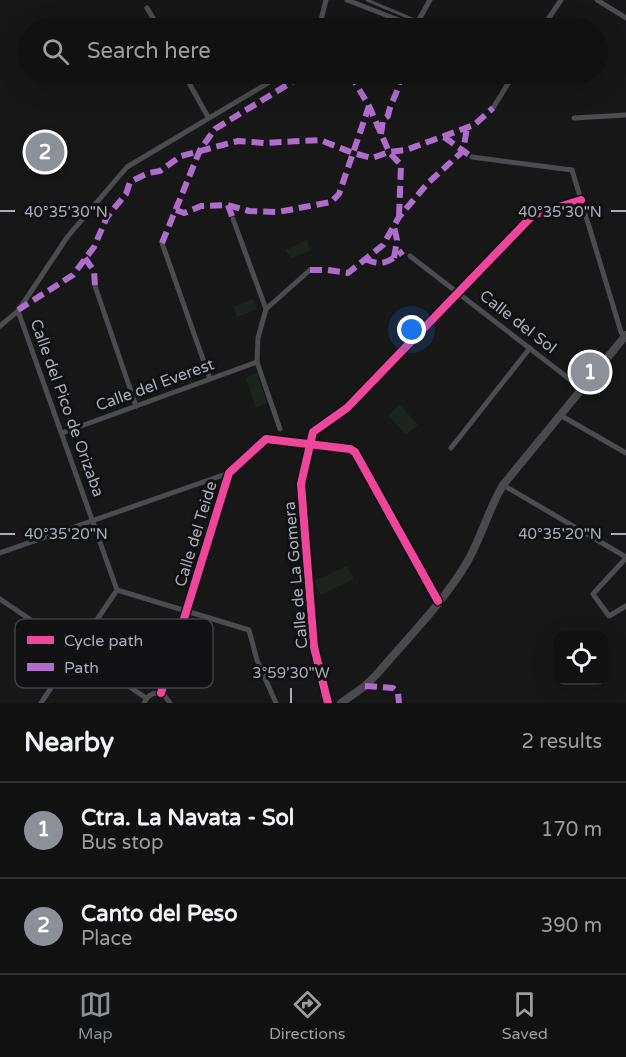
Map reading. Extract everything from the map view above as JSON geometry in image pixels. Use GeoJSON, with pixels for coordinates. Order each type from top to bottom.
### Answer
{"type":"FeatureCollection","features":[{"type":"Feature","properties":{"kind":"main road"},"geometry":{"type":"LineString","coordinates":[[341,703],[378,673],[438,601],[465,566],[493,502],[503,485],[625,336]]}},
{"type":"Feature","properties":{"kind":"street"},"geometry":{"type":"LineString","coordinates":[[321,18],[326,0]]}},
{"type":"Feature","properties":{"kind":"street"},"geometry":{"type":"LineString","coordinates":[[347,0],[360,2],[398,18]]}},
{"type":"Feature","properties":{"kind":"street"},"geometry":{"type":"LineString","coordinates":[[419,18],[430,0]]}},
{"type":"Feature","properties":{"kind":"street"},"geometry":{"type":"LineString","coordinates":[[549,18],[561,0]]}},
{"type":"Feature","properties":{"kind":"street"},"geometry":{"type":"LineString","coordinates":[[597,0],[626,18]]}},
{"type":"Feature","properties":{"kind":"street"},"geometry":{"type":"LineString","coordinates":[[147,8],[153,18]]}},
{"type":"Feature","properties":{"kind":"street"},"geometry":{"type":"LineString","coordinates":[[190,84],[208,117]]}},
{"type":"Feature","properties":{"kind":"street"},"geometry":{"type":"LineString","coordinates":[[0,326],[18,311],[68,236],[127,167],[266,84]]}},
{"type":"Feature","properties":{"kind":"street"},"geometry":{"type":"LineString","coordinates":[[493,108],[508,84]]}},
{"type":"Feature","properties":{"kind":"street"},"geometry":{"type":"LineString","coordinates":[[574,118],[626,115]]}},
{"type":"Feature","properties":{"kind":"street"},"geometry":{"type":"LineString","coordinates":[[472,157],[572,170],[621,333],[625,336]]}},
{"type":"Feature","properties":{"kind":"street"},"geometry":{"type":"LineString","coordinates":[[310,444],[313,432],[346,408],[533,215],[581,200]]}},
{"type":"Feature","properties":{"kind":"street"},"geometry":{"type":"LineString","coordinates":[[233,219],[266,309]]}},
{"type":"Feature","properties":{"kind":"street"},"geometry":{"type":"LineString","coordinates":[[162,243],[210,379]]}},
{"type":"Feature","properties":{"kind":"street","name":"Calle del Sol"},"geometry":{"type":"LineString","coordinates":[[410,256],[581,388]]}},
{"type":"Feature","properties":{"kind":"street"},"geometry":{"type":"LineString","coordinates":[[280,429],[257,362],[258,338],[266,309],[310,270]]}},
{"type":"Feature","properties":{"kind":"street"},"geometry":{"type":"LineString","coordinates":[[95,286],[136,406]]}},
{"type":"Feature","properties":{"kind":"street","name":"Calle del Pico de Orizaba"},"geometry":{"type":"LineString","coordinates":[[18,311],[117,590]]}},
{"type":"Feature","properties":{"kind":"street"},"geometry":{"type":"LineString","coordinates":[[451,448],[530,348]]}},
{"type":"Feature","properties":{"kind":"street","name":"Calle del Everest"},"geometry":{"type":"LineString","coordinates":[[62,433],[257,362]]}},
{"type":"Feature","properties":{"kind":"street"},"geometry":{"type":"LineString","coordinates":[[560,415],[626,453]]}},
{"type":"Feature","properties":{"kind":"street","name":"Calle del Teide"},"geometry":{"type":"LineString","coordinates":[[184,619],[229,473],[266,439],[350,449],[360,457],[438,601]]}},
{"type":"Feature","properties":{"kind":"street","name":"Calle de La Gomera"},"geometry":{"type":"LineString","coordinates":[[310,444],[301,483],[314,647],[328,703]]}},
{"type":"Feature","properties":{"kind":"street"},"geometry":{"type":"LineString","coordinates":[[0,553],[229,473]]}},
{"type":"Feature","properties":{"kind":"street"},"geometry":{"type":"LineString","coordinates":[[213,478],[220,482],[224,489]]}},
{"type":"Feature","properties":{"kind":"street"},"geometry":{"type":"LineString","coordinates":[[503,485],[626,558],[593,594],[609,616],[626,606]]}},
{"type":"Feature","properties":{"kind":"street"},"geometry":{"type":"LineString","coordinates":[[97,619],[117,590],[249,630],[257,660],[276,703]]}},
{"type":"Feature","properties":{"kind":"street"},"geometry":{"type":"LineString","coordinates":[[0,599],[29,619]]}},
{"type":"Feature","properties":{"kind":"street"},"geometry":{"type":"LineString","coordinates":[[41,703],[51,688]]}},
{"type":"Feature","properties":{"kind":"street"},"geometry":{"type":"LineString","coordinates":[[127,688],[145,701],[153,694],[160,693],[168,698],[170,703]]}},
{"type":"Feature","properties":{"kind":"street","name":"Calle del Teide"},"geometry":{"type":"LineString","coordinates":[[160,693],[162,688]]}},
{"type":"Feature","properties":{"kind":"lane"},"geometry":{"type":"LineString","coordinates":[[367,0],[402,18]]}},
{"type":"Feature","properties":{"kind":"shaded area"},"geometry":{"type":"Polygon","coordinates":[[[306,240],[311,250],[291,259],[286,250],[306,240]]]}},
{"type":"Feature","properties":{"kind":"shaded area"},"geometry":{"type":"Polygon","coordinates":[[[253,299],[257,309],[237,317],[233,307],[253,299]]]}},
{"type":"Feature","properties":{"kind":"shaded area"},"geometry":{"type":"Polygon","coordinates":[[[257,373],[267,403],[256,408],[246,378],[257,373]]]}},
{"type":"Feature","properties":{"kind":"shaded area"},"geometry":{"type":"Polygon","coordinates":[[[399,404],[418,425],[406,435],[389,416],[399,404]]]}},
{"type":"Feature","properties":{"kind":"shaded area"},"geometry":{"type":"Polygon","coordinates":[[[347,566],[354,579],[321,595],[314,581],[347,566]]]}},
{"type":"Feature","properties":{"kind":"marked path"},"geometry":{"type":"LineString","coordinates":[[162,243],[200,150],[215,129],[289,84]]}},
{"type":"Feature","properties":{"kind":"marked path"},"geometry":{"type":"LineString","coordinates":[[356,84],[369,106],[389,152],[401,165],[399,217]]}},
{"type":"Feature","properties":{"kind":"marked path"},"geometry":{"type":"LineString","coordinates":[[381,134],[383,120],[388,116],[399,84]]}},
{"type":"Feature","properties":{"kind":"marked path"},"geometry":{"type":"LineString","coordinates":[[176,210],[184,213],[201,206],[228,205],[249,211],[278,212],[331,202],[339,194],[369,106]]}},
{"type":"Feature","properties":{"kind":"marked path"},"geometry":{"type":"LineString","coordinates":[[18,310],[73,275],[94,247],[107,217],[126,194],[130,182],[148,173],[160,171],[181,156],[238,141],[265,143],[320,140],[372,158],[389,152],[406,150],[474,125],[493,108]]}},
{"type":"Feature","properties":{"kind":"marked path"},"geometry":{"type":"LineString","coordinates":[[310,270],[348,273],[383,245],[399,217],[428,183],[463,151],[467,128]]}},
{"type":"Feature","properties":{"kind":"marked path"},"geometry":{"type":"LineString","coordinates":[[444,137],[472,157]]}},
{"type":"Feature","properties":{"kind":"marked path"},"geometry":{"type":"LineString","coordinates":[[228,205],[233,219]]}},
{"type":"Feature","properties":{"kind":"marked path"},"geometry":{"type":"LineString","coordinates":[[394,227],[397,240],[394,258]]}},
{"type":"Feature","properties":{"kind":"marked path"},"geometry":{"type":"LineString","coordinates":[[365,259],[381,263],[403,251]]}},
{"type":"Feature","properties":{"kind":"marked path"},"geometry":{"type":"LineString","coordinates":[[85,258],[94,271],[95,286]]}},
{"type":"Feature","properties":{"kind":"marked path"},"geometry":{"type":"LineString","coordinates":[[365,686],[393,688],[398,693],[399,703]]}},
{"type":"Feature","properties":{"kind":"cycle path"},"geometry":{"type":"LineString","coordinates":[[328,703],[314,647],[301,484],[313,432],[347,408],[533,215],[581,200]]}},
{"type":"Feature","properties":{"kind":"cycle path"},"geometry":{"type":"LineString","coordinates":[[184,619],[229,473],[266,439],[350,449],[355,452],[438,601]]}},
{"type":"Feature","properties":{"kind":"cycle path"},"geometry":{"type":"LineString","coordinates":[[161,693],[163,688]]}},
{"type":"Feature","properties":{"kind":"place","name":"Canto del Peso"},"geometry":{"type":"Point","coordinates":[45,152]}},
{"type":"Feature","properties":{"kind":"place","name":"Ctra. La Navata - Sol"},"geometry":{"type":"Point","coordinates":[590,372]}}]}
